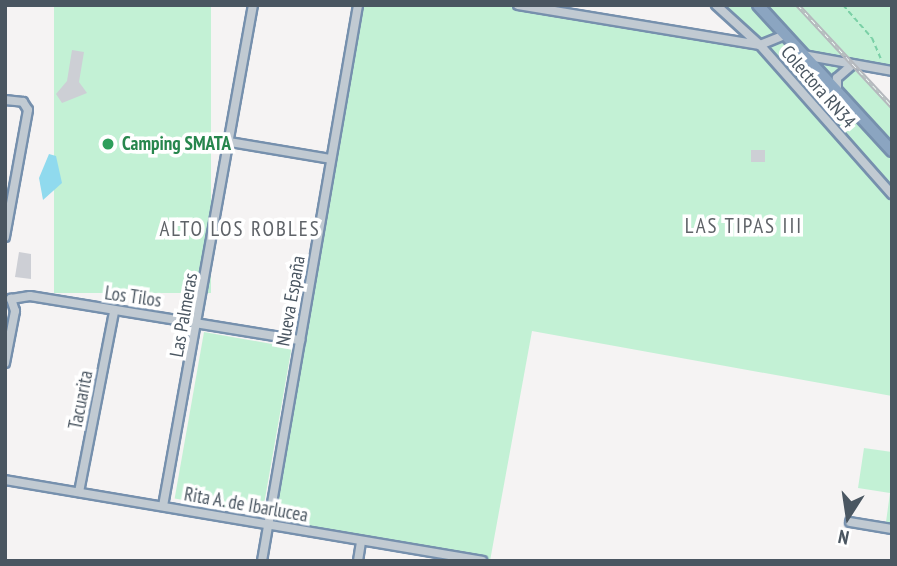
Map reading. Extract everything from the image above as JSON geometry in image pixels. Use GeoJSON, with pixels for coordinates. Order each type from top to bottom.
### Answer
{"type":"FeatureCollection","features":[{"type":"Feature","properties":{"kind":"highway"},"geometry":{"type":"LineString","coordinates":[[758,5],[892,151]]}},
{"type":"Feature","properties":{"kind":"street","name":"Las Palmeras"},"geometry":{"type":"LineString","coordinates":[[163,506],[199,321],[253,5]]}},
{"type":"Feature","properties":{"kind":"street","name":"Nueva España"},"geometry":{"type":"LineString","coordinates":[[262,561],[358,5]]}},
{"type":"Feature","properties":{"kind":"street"},"geometry":{"type":"LineString","coordinates":[[518,5],[760,46],[785,35]]}},
{"type":"Feature","properties":{"kind":"street","name":"Colectora RN34"},"geometry":{"type":"LineString","coordinates":[[716,5],[760,46],[892,194]]}},
{"type":"Feature","properties":{"kind":"street"},"geometry":{"type":"LineString","coordinates":[[803,55],[889,71]]}},
{"type":"Feature","properties":{"kind":"street"},"geometry":{"type":"LineString","coordinates":[[837,92],[836,78],[853,64]]}},
{"type":"Feature","properties":{"kind":"street"},"geometry":{"type":"LineString","coordinates":[[5,100],[23,102],[27,110],[5,237]]}},
{"type":"Feature","properties":{"kind":"street"},"geometry":{"type":"LineString","coordinates":[[230,142],[331,159]]}},
{"type":"Feature","properties":{"kind":"street","name":"Los Tilos"},"geometry":{"type":"LineString","coordinates":[[8,297],[30,296],[114,313],[199,321],[300,340]]}},
{"type":"Feature","properties":{"kind":"street"},"geometry":{"type":"LineString","coordinates":[[5,363],[15,311],[8,297]]}},
{"type":"Feature","properties":{"kind":"street","name":"Tacuarita"},"geometry":{"type":"LineString","coordinates":[[79,492],[114,313]]}},
{"type":"Feature","properties":{"kind":"street","name":"Rita A. de Ibarlucea"},"geometry":{"type":"LineString","coordinates":[[5,480],[482,561]]}},
{"type":"Feature","properties":{"kind":"street"},"geometry":{"type":"LineString","coordinates":[[850,522],[892,529]]}},
{"type":"Feature","properties":{"kind":"street"},"geometry":{"type":"LineString","coordinates":[[358,561],[361,541]]}},
{"type":"Feature","properties":{"kind":"path"},"geometry":{"type":"LineString","coordinates":[[843,5],[872,37],[889,71]]}},
{"type":"Feature","properties":{"kind":"green space","name":"Camping SMATA"},"geometry":{"type":"Polygon","coordinates":[[[54,5],[211,5],[211,293],[54,293],[54,5]]]}},
{"type":"Feature","properties":{"kind":"green space"},"geometry":{"type":"Polygon","coordinates":[[[358,5],[518,5],[758,45],[716,5],[892,5],[892,71],[854,65],[892,106],[892,396],[532,331],[490,561],[268,524],[358,5]]]}},
{"type":"Feature","properties":{"kind":"green space"},"geometry":{"type":"Polygon","coordinates":[[[204,332],[292,347],[262,514],[175,498],[204,332]]]}},
{"type":"Feature","properties":{"kind":"green space"},"geometry":{"type":"Polygon","coordinates":[[[864,448],[892,452],[892,523],[886,522],[890,493],[858,488],[864,448]]]}},
{"type":"Feature","properties":{"kind":"water"},"geometry":{"type":"Polygon","coordinates":[[[49,154],[56,156],[62,183],[43,200],[39,178],[49,154]]]}},
{"type":"Feature","properties":{"kind":"building"},"geometry":{"type":"Polygon","coordinates":[[[72,50],[84,52],[79,82],[87,93],[62,103],[56,94],[67,81],[72,50]]]}},
{"type":"Feature","properties":{"kind":"building"},"geometry":{"type":"Polygon","coordinates":[[[751,150],[765,150],[765,162],[751,162],[751,150]]]}},
{"type":"Feature","properties":{"kind":"building"},"geometry":{"type":"Polygon","coordinates":[[[19,252],[31,254],[31,279],[15,277],[19,252]]]}},
{"type":"Feature","properties":{"kind":"railway"},"geometry":{"type":"LineString","coordinates":[[798,5],[892,106]]}},
{"type":"Feature","properties":{"kind":"place","name":"Camping SMATA"},"geometry":{"type":"Point","coordinates":[108,144]}},
{"type":"Feature","properties":{"kind":"district","name":"LAS TIPAS III"},"geometry":{"type":"Point","coordinates":[744,226]}},
{"type":"Feature","properties":{"kind":"district","name":"ALTO LOS ROBLES"},"geometry":{"type":"Point","coordinates":[240,229]}}]}
